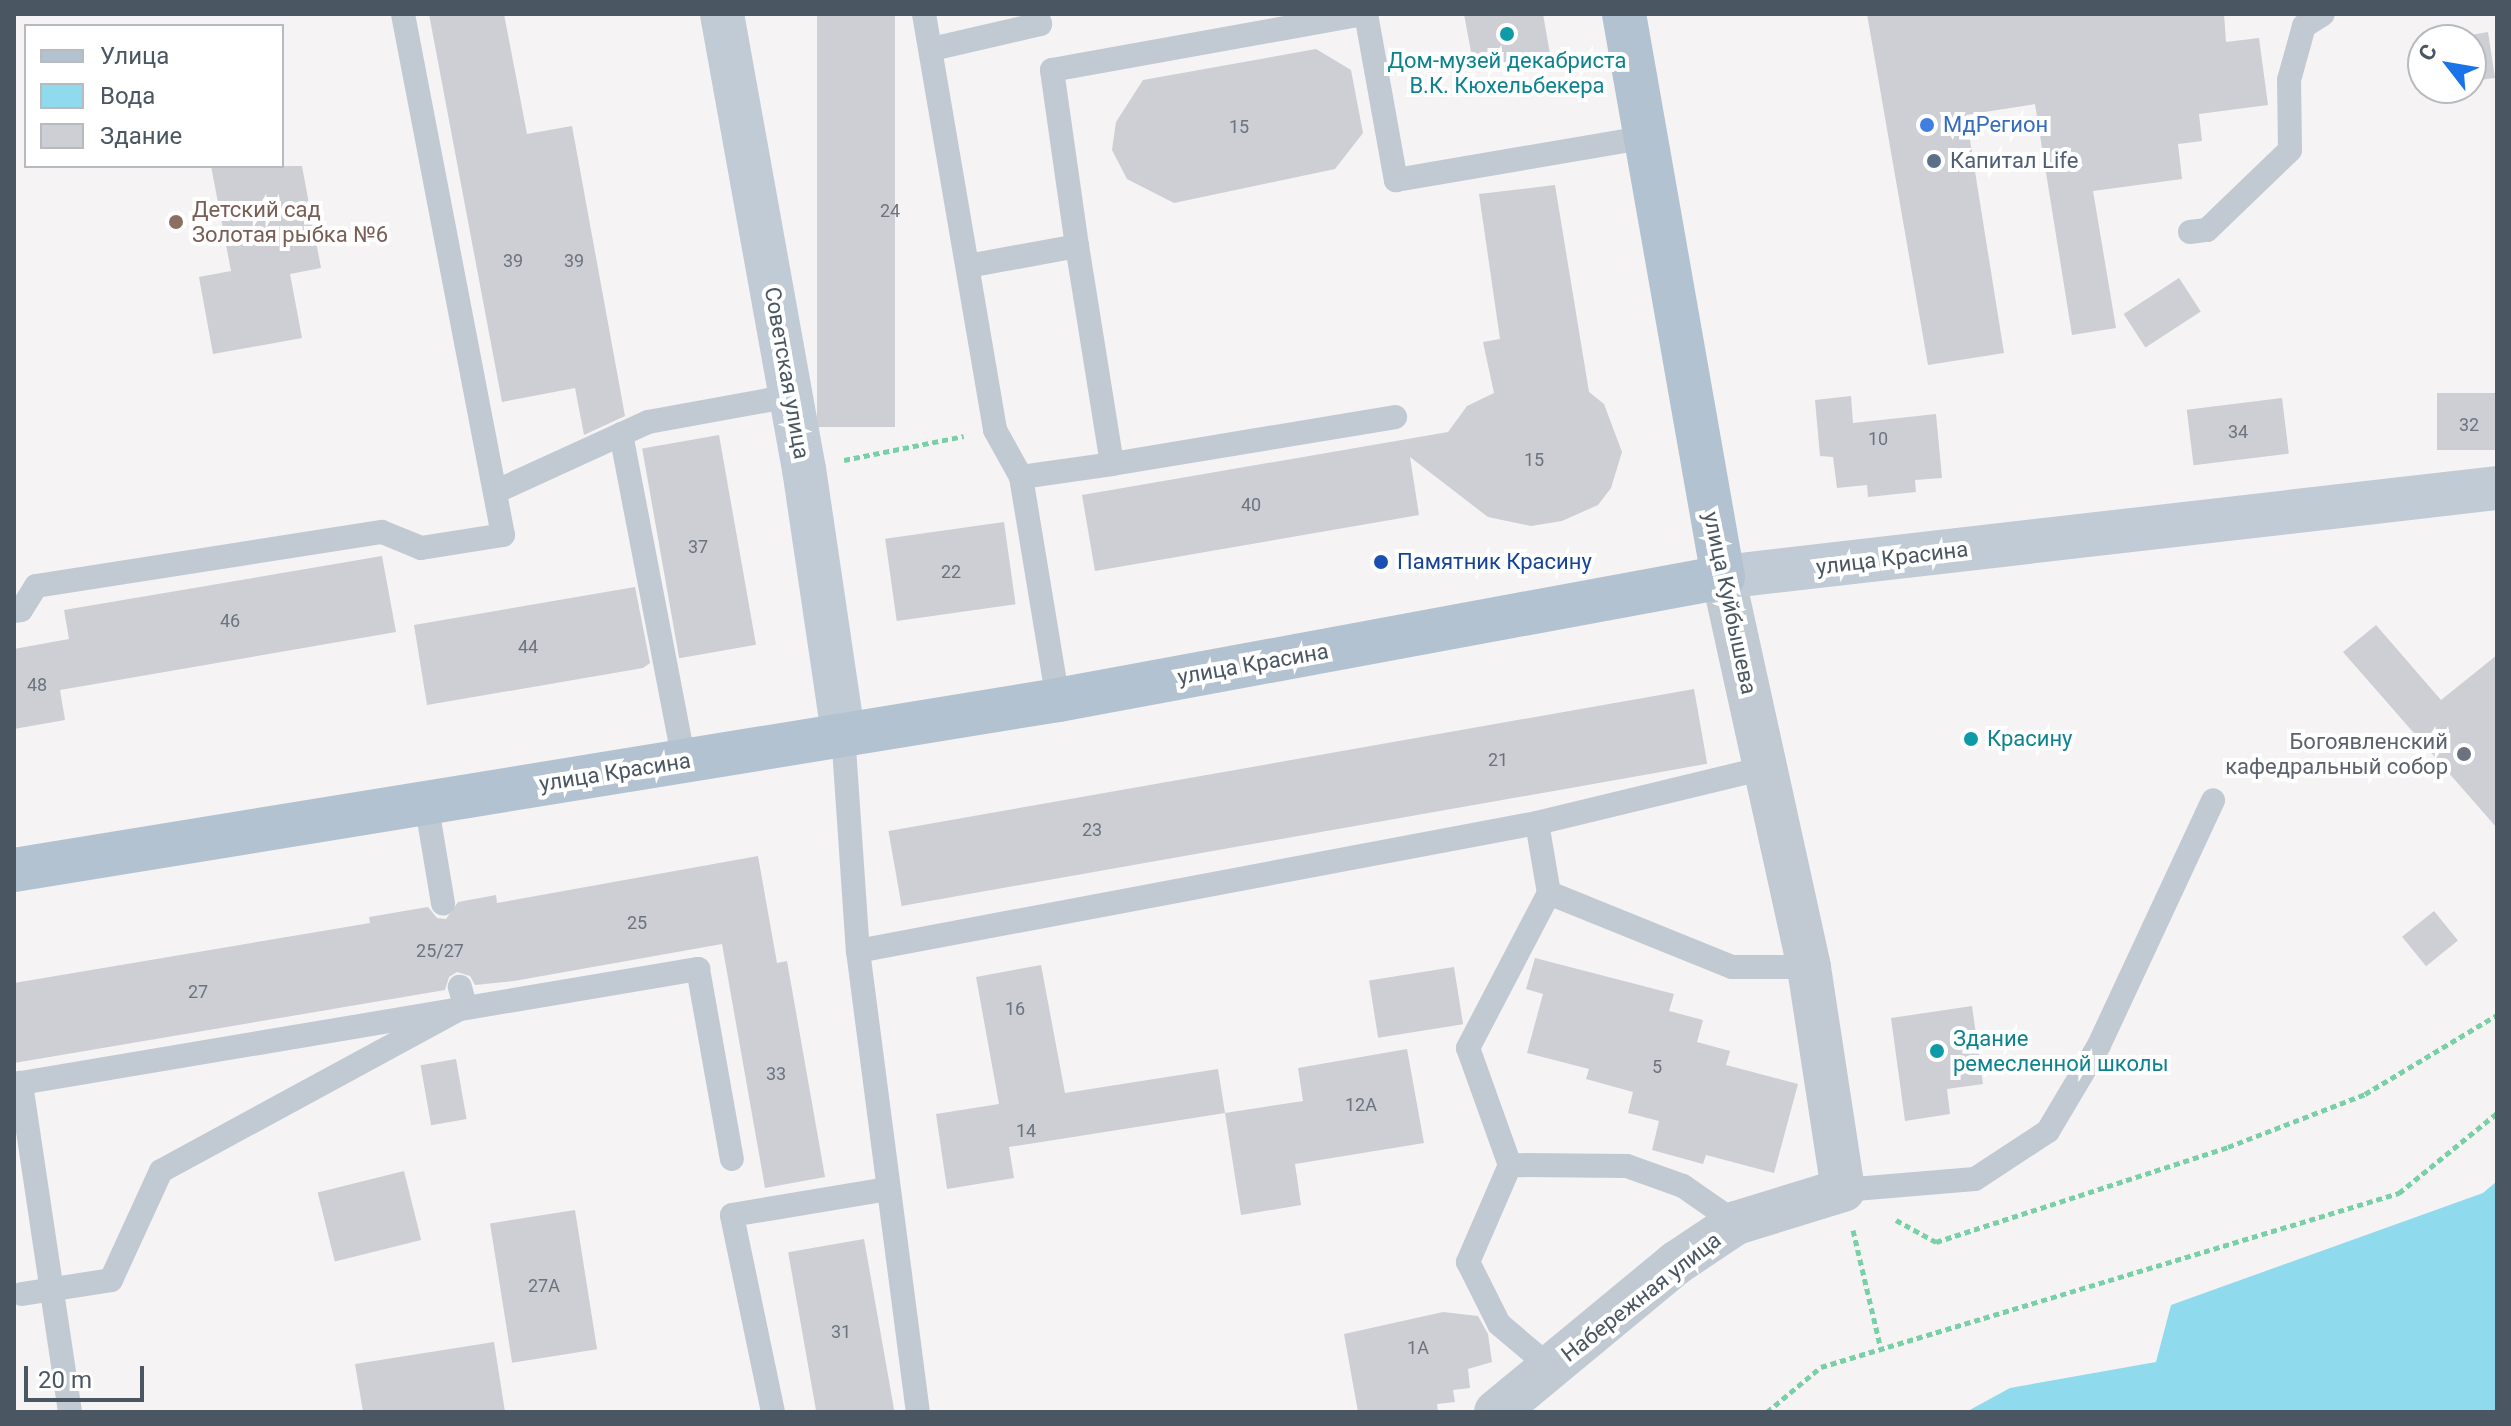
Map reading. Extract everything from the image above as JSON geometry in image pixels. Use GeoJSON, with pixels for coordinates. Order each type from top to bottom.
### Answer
{"type":"FeatureCollection","features":[{"type":"Feature","properties":{"kind":"main road","name":"улица Куйбышева"},"geometry":{"type":"LineString","coordinates":[[1624,14],[1643,138],[1723,577]]}},
{"type":"Feature","properties":{"kind":"main road","name":"улица Красина"},"geometry":{"type":"LineString","coordinates":[[14,870],[1058,700],[1723,577]]}},
{"type":"Feature","properties":{"kind":"street","name":"Советская улица"},"geometry":{"type":"LineString","coordinates":[[722,14],[804,469],[843,733]]}},
{"type":"Feature","properties":{"kind":"street","name":"улица Красина"},"geometry":{"type":"LineString","coordinates":[[1723,577],[2497,488]]}},
{"type":"Feature","properties":{"kind":"street","name":"улица Куйбышева"},"geometry":{"type":"LineString","coordinates":[[1723,577],[1809,967],[1843,1190]]}},
{"type":"Feature","properties":{"kind":"street","name":"Набережная улица"},"geometry":{"type":"LineString","coordinates":[[1496,1412],[1676,1263],[1736,1223],[1843,1190]]}},
{"type":"Feature","properties":{"kind":"lane"},"geometry":{"type":"LineString","coordinates":[[14,611],[21,610],[36,586],[382,532],[421,548],[503,535],[403,14]]}},
{"type":"Feature","properties":{"kind":"lane"},"geometry":{"type":"LineString","coordinates":[[924,14],[995,430],[1021,477],[1058,700]]}},
{"type":"Feature","properties":{"kind":"lane"},"geometry":{"type":"LineString","coordinates":[[932,49],[1040,24],[1037,14]]}},
{"type":"Feature","properties":{"kind":"lane"},"geometry":{"type":"LineString","coordinates":[[1112,464],[1052,70],[1364,14],[1396,180],[1643,138]]}},
{"type":"Feature","properties":{"kind":"lane"},"geometry":{"type":"LineString","coordinates":[[2190,232],[2207,230],[2290,150],[2289,80],[2304,26],[2323,14]]}},
{"type":"Feature","properties":{"kind":"lane"},"geometry":{"type":"LineString","coordinates":[[968,266],[1077,246]]}},
{"type":"Feature","properties":{"kind":"lane"},"geometry":{"type":"LineString","coordinates":[[495,492],[648,422],[791,396]]}},
{"type":"Feature","properties":{"kind":"lane"},"geometry":{"type":"LineString","coordinates":[[1021,477],[1395,417]]}},
{"type":"Feature","properties":{"kind":"lane"},"geometry":{"type":"LineString","coordinates":[[621,434],[684,761]]}},
{"type":"Feature","properties":{"kind":"lane"},"geometry":{"type":"LineString","coordinates":[[843,733],[858,951],[918,1412]]}},
{"type":"Feature","properties":{"kind":"lane"},"geometry":{"type":"LineString","coordinates":[[858,951],[1537,823],[1765,768]]}},
{"type":"Feature","properties":{"kind":"lane"},"geometry":{"type":"LineString","coordinates":[[1843,1190],[1975,1179],[2048,1131],[2105,1032],[2213,800]]}},
{"type":"Feature","properties":{"kind":"lane"},"geometry":{"type":"LineString","coordinates":[[426,802],[443,904]]}},
{"type":"Feature","properties":{"kind":"lane"},"geometry":{"type":"LineString","coordinates":[[1537,823],[1549,893],[1468,1048],[1510,1165],[1468,1262],[1499,1324],[1551,1368]]}},
{"type":"Feature","properties":{"kind":"lane"},"geometry":{"type":"LineString","coordinates":[[1549,893],[1732,967],[1809,967]]}},
{"type":"Feature","properties":{"kind":"lane"},"geometry":{"type":"LineString","coordinates":[[70,1412],[21,1083],[462,997],[698,969],[732,1159]]}},
{"type":"Feature","properties":{"kind":"lane"},"geometry":{"type":"LineString","coordinates":[[22,1294],[111,1280],[161,1171],[462,997]]}},
{"type":"Feature","properties":{"kind":"lane"},"geometry":{"type":"LineString","coordinates":[[1510,1165],[1627,1166],[1683,1186],[1736,1223]]}},
{"type":"Feature","properties":{"kind":"lane"},"geometry":{"type":"LineString","coordinates":[[773,1412],[732,1215],[887,1189]]}},
{"type":"Feature","properties":{"kind":"path"},"geometry":{"type":"LineString","coordinates":[[804,469],[995,430]]}},
{"type":"Feature","properties":{"kind":"path"},"geometry":{"type":"LineString","coordinates":[[1843,1190],[1936,1242],[2228,1147],[2365,1094],[2497,1015]]}},
{"type":"Feature","properties":{"kind":"path"},"geometry":{"type":"LineString","coordinates":[[1767,1412],[1821,1367],[2399,1193],[2497,1113]]}},
{"type":"Feature","properties":{"kind":"path"},"geometry":{"type":"LineString","coordinates":[[1843,1190],[1881,1349]]}},
{"type":"Feature","properties":{"kind":"water"},"geometry":{"type":"Polygon","coordinates":[[[2497,1181],[2497,1412],[1966,1412],[2010,1388],[2156,1362],[2171,1305],[2483,1193],[2497,1181]]]}},
{"type":"Feature","properties":{"kind":"building"},"geometry":{"type":"Polygon","coordinates":[[[429,14],[504,14],[527,134],[572,126],[625,416],[584,435],[575,388],[502,402],[429,14]]]}},
{"type":"Feature","properties":{"kind":"building"},"geometry":{"type":"Polygon","coordinates":[[[817,14],[895,14],[895,427],[817,427],[817,14]]]}},
{"type":"Feature","properties":{"kind":"building","name":"Дом-музей декабриста В.К. Кюхельбекера"},"geometry":{"type":"Polygon","coordinates":[[[1464,14],[1543,14],[1550,54],[1474,68],[1464,14]]]}},
{"type":"Feature","properties":{"kind":"building"},"geometry":{"type":"Polygon","coordinates":[[[1867,14],[2224,14],[2226,42],[2259,38],[2268,105],[2199,114],[2202,141],[2178,144],[2182,179],[2093,191],[2116,328],[2072,335],[2035,104],[1966,115],[2004,353],[1928,365],[1867,14]]]}},
{"type":"Feature","properties":{"kind":"building"},"geometry":{"type":"Polygon","coordinates":[[[2487,32],[2495,78],[2487,79],[2487,32]]]}},
{"type":"Feature","properties":{"kind":"building"},"geometry":{"type":"Polygon","coordinates":[[[1316,49],[1351,70],[1363,133],[1335,169],[1174,203],[1127,179],[1112,150],[1116,122],[1143,80],[1316,49]]]}},
{"type":"Feature","properties":{"kind":"building"},"geometry":{"type":"Polygon","coordinates":[[[302,166],[321,268],[290,274],[302,338],[213,354],[199,277],[231,271],[211,168],[302,166]]]}},
{"type":"Feature","properties":{"kind":"building"},"geometry":{"type":"Polygon","coordinates":[[[1555,185],[1589,392],[1604,404],[1622,452],[1611,488],[1598,505],[1562,521],[1531,526],[1488,517],[1410,457],[1419,515],[1095,571],[1082,495],[1448,432],[1467,406],[1494,393],[1483,342],[1500,339],[1479,194],[1555,185]]]}},
{"type":"Feature","properties":{"kind":"building"},"geometry":{"type":"Polygon","coordinates":[[[2179,278],[2201,312],[2145,347],[2124,314],[2179,278]]]}},
{"type":"Feature","properties":{"kind":"building"},"geometry":{"type":"Polygon","coordinates":[[[2437,393],[2497,393],[2497,450],[2437,450],[2437,393]]]}},
{"type":"Feature","properties":{"kind":"building"},"geometry":{"type":"Polygon","coordinates":[[[1851,396],[1853,423],[1936,414],[1942,478],[1915,480],[1916,492],[1868,497],[1867,485],[1837,488],[1833,457],[1820,456],[1815,400],[1851,396]]]}},
{"type":"Feature","properties":{"kind":"building"},"geometry":{"type":"Polygon","coordinates":[[[2282,398],[2289,454],[2194,465],[2187,410],[2282,398]]]}},
{"type":"Feature","properties":{"kind":"building"},"geometry":{"type":"Polygon","coordinates":[[[719,435],[756,645],[679,658],[642,449],[719,435]]]}},
{"type":"Feature","properties":{"kind":"building"},"geometry":{"type":"Polygon","coordinates":[[[1004,522],[1016,604],[897,621],[885,539],[1004,522]]]}},
{"type":"Feature","properties":{"kind":"building"},"geometry":{"type":"Polygon","coordinates":[[[382,556],[396,632],[60,690],[65,720],[14,729],[14,649],[69,639],[64,610],[382,556]]]}},
{"type":"Feature","properties":{"kind":"building"},"geometry":{"type":"Polygon","coordinates":[[[635,587],[650,663],[643,668],[427,705],[414,625],[635,587]]]}},
{"type":"Feature","properties":{"kind":"building","name":"Богоявленский кафедральный собор"},"geometry":{"type":"Polygon","coordinates":[[[2376,625],[2441,700],[2497,655],[2497,828],[2343,652],[2376,625]]]}},
{"type":"Feature","properties":{"kind":"building"},"geometry":{"type":"Polygon","coordinates":[[[1694,689],[1707,764],[902,906],[888,831],[1694,689]]]}},
{"type":"Feature","properties":{"kind":"building"},"geometry":{"type":"Polygon","coordinates":[[[758,856],[777,963],[787,961],[825,1177],[765,1188],[722,944],[514,981],[475,985],[470,976],[457,972],[449,977],[445,990],[14,1063],[14,983],[370,923],[369,917],[428,907],[437,918],[446,919],[458,902],[496,895],[497,903],[758,856]]]}},
{"type":"Feature","properties":{"kind":"building"},"geometry":{"type":"Polygon","coordinates":[[[2434,911],[2458,941],[2426,966],[2402,937],[2434,911]]]}},
{"type":"Feature","properties":{"kind":"building"},"geometry":{"type":"Polygon","coordinates":[[[1535,958],[1674,994],[1669,1011],[1703,1020],[1697,1042],[1730,1051],[1726,1065],[1798,1084],[1774,1173],[1706,1155],[1703,1164],[1652,1150],[1659,1121],[1628,1113],[1633,1092],[1586,1079],[1589,1069],[1527,1053],[1543,994],[1526,989],[1535,958]]]}},
{"type":"Feature","properties":{"kind":"building"},"geometry":{"type":"Polygon","coordinates":[[[1041,965],[1065,1093],[1218,1069],[1225,1113],[1009,1147],[1014,1178],[947,1189],[936,1114],[999,1104],[976,977],[1041,965]]]}},
{"type":"Feature","properties":{"kind":"building"},"geometry":{"type":"Polygon","coordinates":[[[1454,967],[1463,1024],[1378,1038],[1369,980],[1454,967]]]}},
{"type":"Feature","properties":{"kind":"building","name":"Здание ремесленной школы"},"geometry":{"type":"Polygon","coordinates":[[[1972,1006],[1983,1084],[1947,1089],[1950,1114],[1905,1121],[1891,1018],[1972,1006]]]}},
{"type":"Feature","properties":{"kind":"building"},"geometry":{"type":"Polygon","coordinates":[[[1407,1049],[1424,1143],[1295,1164],[1301,1205],[1241,1215],[1225,1113],[1303,1101],[1298,1068],[1407,1049]]]}},
{"type":"Feature","properties":{"kind":"building"},"geometry":{"type":"Polygon","coordinates":[[[456,1059],[467,1119],[431,1125],[421,1065],[456,1059]]]}},
{"type":"Feature","properties":{"kind":"building"},"geometry":{"type":"Polygon","coordinates":[[[404,1171],[421,1240],[335,1261],[318,1193],[404,1171]]]}},
{"type":"Feature","properties":{"kind":"building"},"geometry":{"type":"Polygon","coordinates":[[[575,1210],[597,1349],[512,1363],[490,1223],[575,1210]]]}},
{"type":"Feature","properties":{"kind":"building"},"geometry":{"type":"Polygon","coordinates":[[[864,1239],[895,1412],[816,1412],[788,1252],[864,1239]]]}},
{"type":"Feature","properties":{"kind":"building"},"geometry":{"type":"Polygon","coordinates":[[[1443,1312],[1478,1316],[1488,1334],[1492,1362],[1468,1369],[1470,1388],[1453,1390],[1455,1402],[1437,1404],[1438,1412],[1358,1412],[1344,1334],[1443,1312]]]}},
{"type":"Feature","properties":{"kind":"building"},"geometry":{"type":"Polygon","coordinates":[[[494,1342],[505,1412],[363,1412],[355,1364],[494,1342]]]}},
{"type":"Feature","properties":{"kind":"place","name":"Дом-музей декабриста В.К. Кюхельбекера"},"geometry":{"type":"Point","coordinates":[1507,34]}},
{"type":"Feature","properties":{"kind":"place","name":"МдРегион"},"geometry":{"type":"Point","coordinates":[1927,125]}},
{"type":"Feature","properties":{"kind":"place","name":"Капитал Life"},"geometry":{"type":"Point","coordinates":[1934,161]}},
{"type":"Feature","properties":{"kind":"place","name":"Детский сад Золотая рыбка №6"},"geometry":{"type":"Point","coordinates":[176,222]}},
{"type":"Feature","properties":{"kind":"place","name":"Памятник Красину"},"geometry":{"type":"Point","coordinates":[1381,562]}},
{"type":"Feature","properties":{"kind":"place","name":"Красину"},"geometry":{"type":"Point","coordinates":[1971,739]}},
{"type":"Feature","properties":{"kind":"place","name":"Богоявленский кафедральный собор"},"geometry":{"type":"Point","coordinates":[2464,754]}},
{"type":"Feature","properties":{"kind":"place","name":"Здание ремесленной школы"},"geometry":{"type":"Point","coordinates":[1937,1051]}}]}
